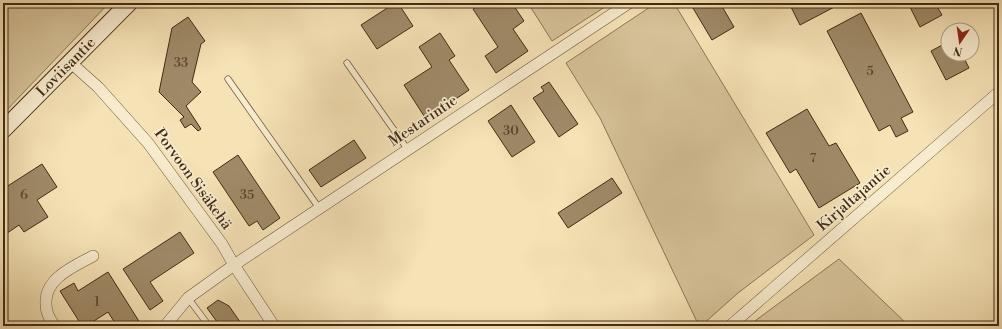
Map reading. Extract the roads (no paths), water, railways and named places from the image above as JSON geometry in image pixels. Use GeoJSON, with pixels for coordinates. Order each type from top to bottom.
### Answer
{"type":"FeatureCollection","features":[{"type":"Feature","properties":{"kind":"main road","name":"Loviisantie"},"geometry":{"type":"LineString","coordinates":[[3,130],[129,3]]}},
{"type":"Feature","properties":{"kind":"street","name":"Mestarintie"},"geometry":{"type":"LineString","coordinates":[[165,326],[188,298],[234,265],[629,3]]}},
{"type":"Feature","properties":{"kind":"street","name":"Porvoon Sisäkehä"},"geometry":{"type":"LineString","coordinates":[[71,63],[98,87],[148,143],[222,244],[274,326]]}},
{"type":"Feature","properties":{"kind":"street","name":"Kirjaltajantie"},"geometry":{"type":"LineString","coordinates":[[730,326],[999,92]]}},
{"type":"Feature","properties":{"kind":"street"},"geometry":{"type":"LineString","coordinates":[[55,326],[46,312],[45,299],[48,290],[62,273],[94,256]]}},
{"type":"Feature","properties":{"kind":"lane"},"geometry":{"type":"LineString","coordinates":[[347,63],[408,150]]}},
{"type":"Feature","properties":{"kind":"lane"},"geometry":{"type":"LineString","coordinates":[[228,79],[319,208]]}},
{"type":"Feature","properties":{"kind":"lane"},"geometry":{"type":"LineString","coordinates":[[188,298],[206,322]]}}]}
